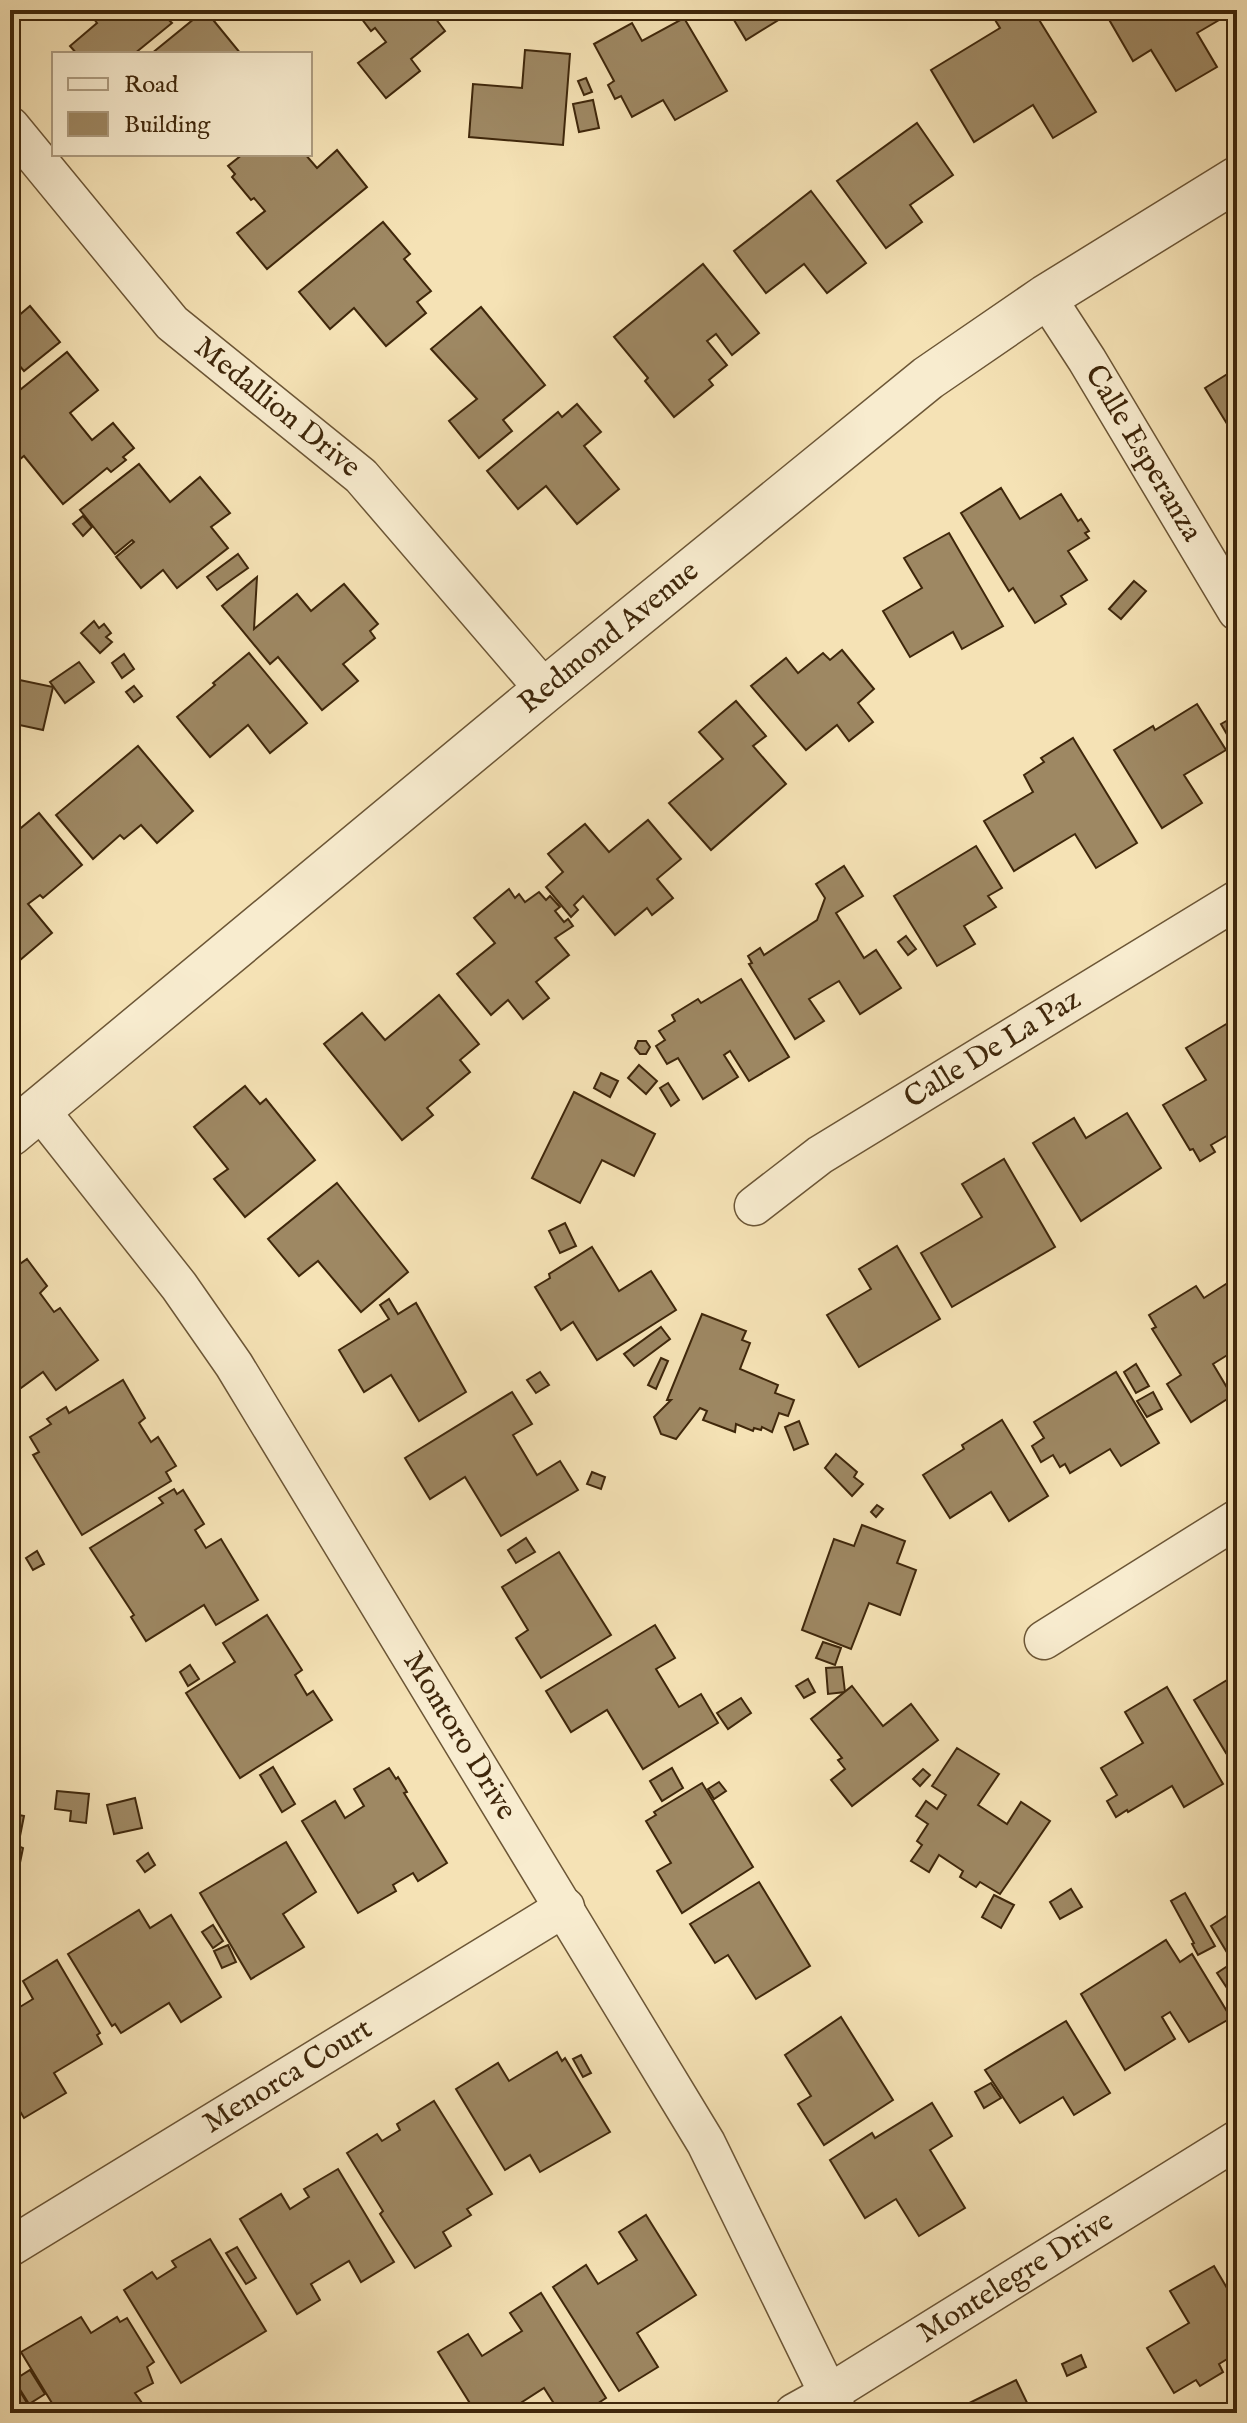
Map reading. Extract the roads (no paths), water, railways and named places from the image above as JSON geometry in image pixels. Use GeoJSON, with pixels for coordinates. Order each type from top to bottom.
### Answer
{"type":"FeatureCollection","features":[{"type":"Feature","properties":{"kind":"street","name":"Medallion Drive"},"geometry":{"type":"LineString","coordinates":[[10,126],[172,323],[361,476],[545,690]]}},
{"type":"Feature","properties":{"kind":"street","name":"Redmond Avenue"},"geometry":{"type":"LineString","coordinates":[[24,1122],[545,690],[928,378],[1046,297],[1237,179]]}},
{"type":"Feature","properties":{"kind":"street","name":"Calle Esperanza"},"geometry":{"type":"LineString","coordinates":[[1046,297],[1237,611]]}},
{"type":"Feature","properties":{"kind":"street","name":"Calle De La Paz"},"geometry":{"type":"LineString","coordinates":[[754,1206],[820,1155],[1237,900]]}},
{"type":"Feature","properties":{"kind":"street","name":"Montoro Drive"},"geometry":{"type":"LineString","coordinates":[[24,1122],[179,1286],[234,1365],[706,2143],[834,2403]]}},
{"type":"Feature","properties":{"kind":"street"},"geometry":{"type":"LineString","coordinates":[[1044,1640],[1237,1519]]}},
{"type":"Feature","properties":{"kind":"street","name":"Menorca Court"},"geometry":{"type":"LineString","coordinates":[[10,2247],[565,1907]]}},
{"type":"Feature","properties":{"kind":"street","name":"Montelegre Drive"},"geometry":{"type":"LineString","coordinates":[[794,2413],[834,2403],[1237,2140]]}}]}
